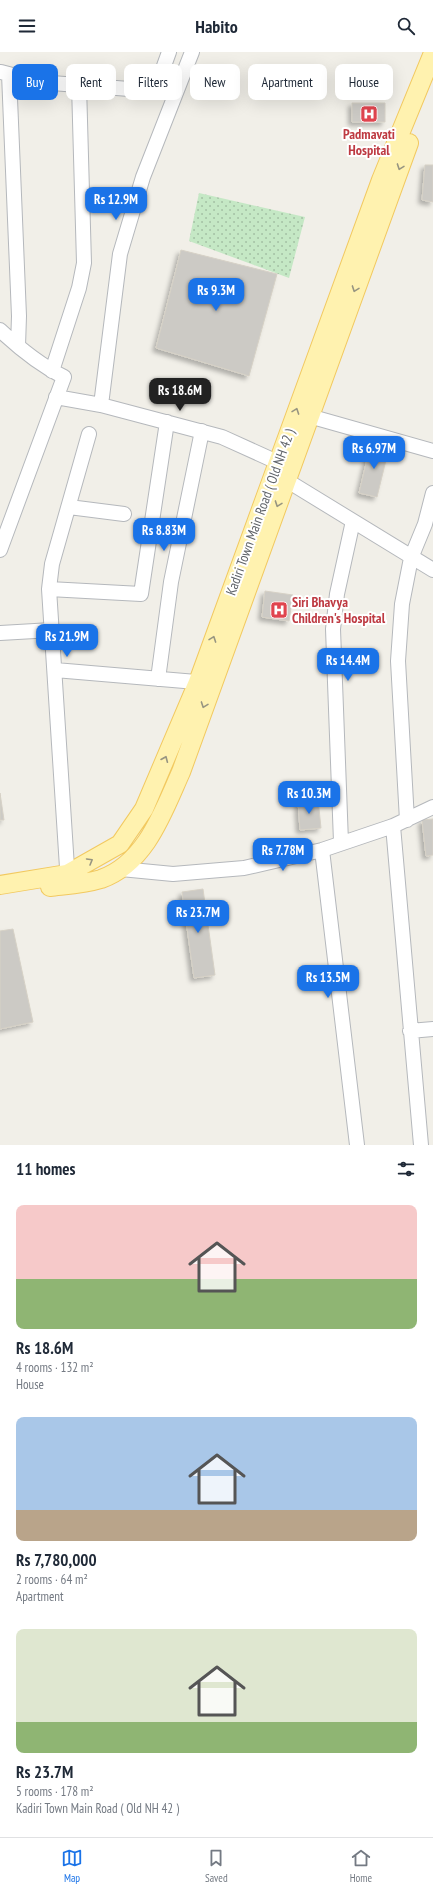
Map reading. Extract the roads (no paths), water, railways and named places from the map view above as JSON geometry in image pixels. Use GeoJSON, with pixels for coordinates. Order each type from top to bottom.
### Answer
{"type":"FeatureCollection","features":[{"type":"Feature","properties":{"kind":"main road","name":"Kadiri Town Main Road ( Old NH 42 )"},"geometry":{"type":"LineString","coordinates":[[0,894],[67,880],[120,844],[144,809],[205,683],[285,470],[381,180],[433,53]]}},
{"type":"Feature","properties":{"kind":"main road","name":"Kadiri Town Main Road ( Old NH 42 )"},"geometry":{"type":"LineString","coordinates":[[285,470],[310,416],[433,78]]}},
{"type":"Feature","properties":{"kind":"main road","name":"Kadiri Town Main Road ( Old NH 42 )"},"geometry":{"type":"LineString","coordinates":[[0,885],[101,879],[121,868],[138,852],[155,828],[181,772],[205,683]]}},
{"type":"Feature","properties":{"kind":"street"},"geometry":{"type":"LineString","coordinates":[[116,88],[156,91],[169,52]]}},
{"type":"Feature","properties":{"kind":"street"},"geometry":{"type":"LineString","coordinates":[[101,405],[120,254],[143,176],[192,52]]}},
{"type":"Feature","properties":{"kind":"street"},"geometry":{"type":"LineString","coordinates":[[18,346],[20,316],[5,73],[39,82],[66,84]]}},
{"type":"Feature","properties":{"kind":"street"},"geometry":{"type":"LineString","coordinates":[[52,371],[79,288],[84,263],[79,100]]}},
{"type":"Feature","properties":{"kind":"street"},"geometry":{"type":"LineString","coordinates":[[0,330],[18,346],[52,371],[64,377],[0,550]]}},
{"type":"Feature","properties":{"kind":"street"},"geometry":{"type":"LineString","coordinates":[[56,397],[101,405],[222,436],[285,470],[353,521],[411,558],[433,570]]}},
{"type":"Feature","properties":{"kind":"street"},"geometry":{"type":"LineString","coordinates":[[310,416],[433,452]]}},
{"type":"Feature","properties":{"kind":"street"},"geometry":{"type":"LineString","coordinates":[[49,589],[140,594],[167,422]]}},
{"type":"Feature","properties":{"kind":"street"},"geometry":{"type":"LineString","coordinates":[[158,679],[171,582],[202,431]]}},
{"type":"Feature","properties":{"kind":"street"},"geometry":{"type":"LineString","coordinates":[[67,880],[49,589],[52,564],[89,434]]}},
{"type":"Feature","properties":{"kind":"street"},"geometry":{"type":"LineString","coordinates":[[407,820],[398,661],[402,604],[411,558],[425,524],[433,493]]}},
{"type":"Feature","properties":{"kind":"street"},"geometry":{"type":"LineString","coordinates":[[69,507],[124,514]]}},
{"type":"Feature","properties":{"kind":"street"},"geometry":{"type":"LineString","coordinates":[[342,842],[333,629],[337,594],[353,521]]}},
{"type":"Feature","properties":{"kind":"street"},"geometry":{"type":"LineString","coordinates":[[0,633],[52,630]]}},
{"type":"Feature","properties":{"kind":"street"},"geometry":{"type":"LineString","coordinates":[[55,670],[205,683]]}},
{"type":"Feature","properties":{"kind":"street"},"geometry":{"type":"LineString","coordinates":[[121,868],[173,874],[244,868],[322,850],[393,826],[433,807]]}},
{"type":"Feature","properties":{"kind":"street"},"geometry":{"type":"LineString","coordinates":[[393,826],[421,1145]]}},
{"type":"Feature","properties":{"kind":"street"},"geometry":{"type":"LineString","coordinates":[[322,850],[357,1145]]}},
{"type":"Feature","properties":{"kind":"street"},"geometry":{"type":"LineString","coordinates":[[410,1031],[433,1029]]}},
{"type":"Feature","properties":{"kind":"place","name":"Padmavati Hospital"},"geometry":{"type":"Point","coordinates":[369,114]}},
{"type":"Feature","properties":{"kind":"place","name":"Siri Bhavya Children's Hospital"},"geometry":{"type":"Point","coordinates":[279,610]}}]}
